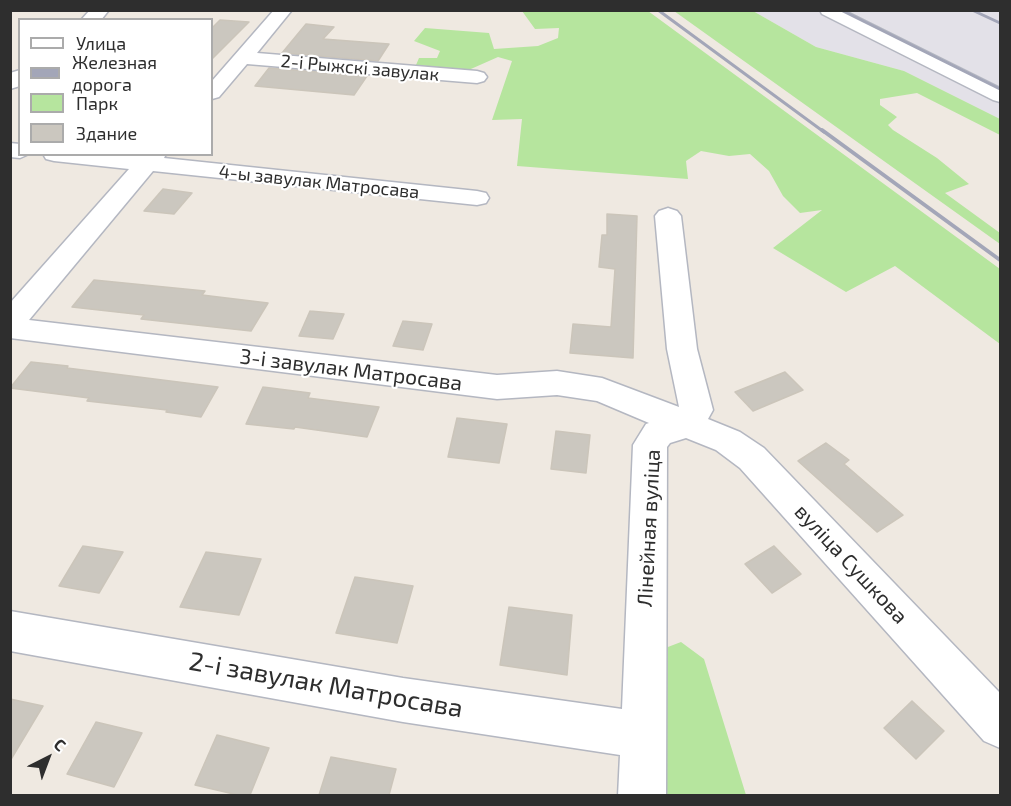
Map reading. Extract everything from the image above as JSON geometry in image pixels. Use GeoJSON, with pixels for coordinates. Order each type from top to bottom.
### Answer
{"type":"FeatureCollection","features":[{"type":"Feature","properties":{"kind":"street"},"geometry":{"type":"LineString","coordinates":[[213,92],[284,10]]}},
{"type":"Feature","properties":{"kind":"street"},"geometry":{"type":"LineString","coordinates":[[828,10],[1000,96]]}},
{"type":"Feature","properties":{"kind":"street"},"geometry":{"type":"LineString","coordinates":[[859,10],[1000,80]]}},
{"type":"Feature","properties":{"kind":"street","name":"2-і Рыжскі завулак"},"geometry":{"type":"LineString","coordinates":[[243,58],[477,77]]}},
{"type":"Feature","properties":{"kind":"street","name":"4-ы завулак Матросава"},"geometry":{"type":"LineString","coordinates":[[93,156],[151,159],[477,198]]}},
{"type":"Feature","properties":{"kind":"street"},"geometry":{"type":"LineString","coordinates":[[10,325],[151,159]]}},
{"type":"Feature","properties":{"kind":"street"},"geometry":{"type":"LineString","coordinates":[[668,216],[682,349],[696,410],[686,425]]}},
{"type":"Feature","properties":{"kind":"street","name":"3-і завулак Матросава"},"geometry":{"type":"LineString","coordinates":[[10,325],[497,387],[557,383],[602,390],[686,425]]}},
{"type":"Feature","properties":{"kind":"street","name":"вуліца Сушкова"},"geometry":{"type":"LineString","coordinates":[[686,425],[728,441],[752,458],[1000,725]]}},
{"type":"Feature","properties":{"kind":"street","name":"Лінейная вуліца"},"geometry":{"type":"LineString","coordinates":[[642,795],[650,445],[658,433],[686,425]]}},
{"type":"Feature","properties":{"kind":"street","name":"2-і завулак Матросава"},"geometry":{"type":"LineString","coordinates":[[10,631],[403,700],[642,735]]}},
{"type":"Feature","properties":{"kind":"shaded area"},"geometry":{"type":"Polygon","coordinates":[[[753,11],[1000,11],[1000,119],[904,71],[816,47],[753,11]]]}},
{"type":"Feature","properties":{"kind":"green space"},"geometry":{"type":"Polygon","coordinates":[[[522,11],[648,11],[1000,269],[1000,344],[895,266],[846,292],[773,248],[822,210],[800,213],[783,196],[769,171],[750,154],[729,156],[701,151],[686,161],[688,179],[517,166],[522,119],[492,120],[512,61],[498,57],[446,80],[438,67],[416,65],[419,58],[437,58],[440,51],[414,41],[425,28],[489,33],[494,49],[538,46],[558,38],[559,28],[535,29],[522,11]]]}},
{"type":"Feature","properties":{"kind":"green space"},"geometry":{"type":"Polygon","coordinates":[[[674,11],[753,11],[816,47],[904,71],[1000,119],[1000,135],[917,93],[880,99],[880,105],[897,117],[888,125],[893,130],[937,158],[969,184],[945,193],[1000,233],[1000,244],[674,11]]]}},
{"type":"Feature","properties":{"kind":"green space"},"geometry":{"type":"Polygon","coordinates":[[[681,642],[704,659],[746,795],[658,796],[660,650],[681,642]]]}},
{"type":"Feature","properties":{"kind":"building"},"geometry":{"type":"Polygon","coordinates":[[[220,20],[249,22],[213,58],[213,27],[220,20]]]}},
{"type":"Feature","properties":{"kind":"building"},"geometry":{"type":"Polygon","coordinates":[[[306,24],[334,27],[323,39],[389,44],[378,61],[282,53],[306,24]]]}},
{"type":"Feature","properties":{"kind":"building"},"geometry":{"type":"Polygon","coordinates":[[[269,68],[367,76],[354,95],[255,86],[269,68]]]}},
{"type":"Feature","properties":{"kind":"building"},"geometry":{"type":"Polygon","coordinates":[[[163,189],[192,193],[174,214],[144,211],[163,189]]]}},
{"type":"Feature","properties":{"kind":"building"},"geometry":{"type":"Polygon","coordinates":[[[607,214],[637,216],[633,358],[570,353],[573,324],[611,327],[615,269],[599,267],[602,235],[607,235],[607,214]]]}},
{"type":"Feature","properties":{"kind":"building"},"geometry":{"type":"Polygon","coordinates":[[[94,280],[205,291],[202,295],[268,303],[251,331],[141,319],[144,315],[72,307],[94,280]]]}},
{"type":"Feature","properties":{"kind":"building"},"geometry":{"type":"Polygon","coordinates":[[[310,311],[344,314],[333,339],[299,336],[310,311]]]}},
{"type":"Feature","properties":{"kind":"building"},"geometry":{"type":"Polygon","coordinates":[[[403,321],[432,324],[423,350],[393,346],[403,321]]]}},
{"type":"Feature","properties":{"kind":"building"},"geometry":{"type":"Polygon","coordinates":[[[31,362],[218,387],[201,417],[166,412],[167,410],[87,401],[89,398],[10,388],[31,362]]]}},
{"type":"Feature","properties":{"kind":"building"},"geometry":{"type":"Polygon","coordinates":[[[785,372],[803,390],[753,411],[735,392],[785,372]]]}},
{"type":"Feature","properties":{"kind":"building"},"geometry":{"type":"Polygon","coordinates":[[[263,387],[310,393],[308,398],[379,407],[367,437],[295,427],[294,429],[246,424],[263,387]]]}},
{"type":"Feature","properties":{"kind":"building"},"geometry":{"type":"Polygon","coordinates":[[[457,418],[507,424],[499,463],[448,457],[457,418]]]}},
{"type":"Feature","properties":{"kind":"building"},"geometry":{"type":"Polygon","coordinates":[[[556,431],[590,435],[586,473],[551,469],[556,431]]]}},
{"type":"Feature","properties":{"kind":"building"},"geometry":{"type":"Polygon","coordinates":[[[826,443],[849,460],[844,464],[903,515],[877,532],[798,461],[826,443]]]}},
{"type":"Feature","properties":{"kind":"building"},"geometry":{"type":"Polygon","coordinates":[[[83,546],[123,552],[99,593],[59,586],[83,546]]]}},
{"type":"Feature","properties":{"kind":"building"},"geometry":{"type":"Polygon","coordinates":[[[774,546],[801,574],[772,593],[745,564],[774,546]]]}},
{"type":"Feature","properties":{"kind":"building"},"geometry":{"type":"Polygon","coordinates":[[[206,552],[261,559],[239,615],[180,607],[206,552]]]}},
{"type":"Feature","properties":{"kind":"building"},"geometry":{"type":"Polygon","coordinates":[[[355,577],[413,586],[397,643],[336,633],[355,577]]]}},
{"type":"Feature","properties":{"kind":"building"},"geometry":{"type":"Polygon","coordinates":[[[509,607],[572,615],[567,675],[500,665],[509,607]]]}},
{"type":"Feature","properties":{"kind":"building"},"geometry":{"type":"Polygon","coordinates":[[[10,699],[43,706],[10,761],[10,699]]]}},
{"type":"Feature","properties":{"kind":"building"},"geometry":{"type":"Polygon","coordinates":[[[912,701],[944,731],[916,759],[884,728],[912,701]]]}},
{"type":"Feature","properties":{"kind":"building"},"geometry":{"type":"Polygon","coordinates":[[[96,722],[142,733],[114,787],[67,774],[96,722]]]}},
{"type":"Feature","properties":{"kind":"building"},"geometry":{"type":"Polygon","coordinates":[[[217,735],[269,748],[250,795],[238,795],[195,785],[217,735]]]}},
{"type":"Feature","properties":{"kind":"building"},"geometry":{"type":"Polygon","coordinates":[[[331,757],[396,769],[389,795],[319,795],[331,757]]]}},
{"type":"Feature","properties":{"kind":"railway"},"geometry":{"type":"LineString","coordinates":[[658,10],[824,132]]}},
{"type":"Feature","properties":{"kind":"railway"},"geometry":{"type":"LineString","coordinates":[[841,10],[1000,89]]}},
{"type":"Feature","properties":{"kind":"railway"},"geometry":{"type":"LineString","coordinates":[[972,10],[1000,23]]}},
{"type":"Feature","properties":{"kind":"railway"},"geometry":{"type":"LineString","coordinates":[[822,130],[1000,260]]}}]}
